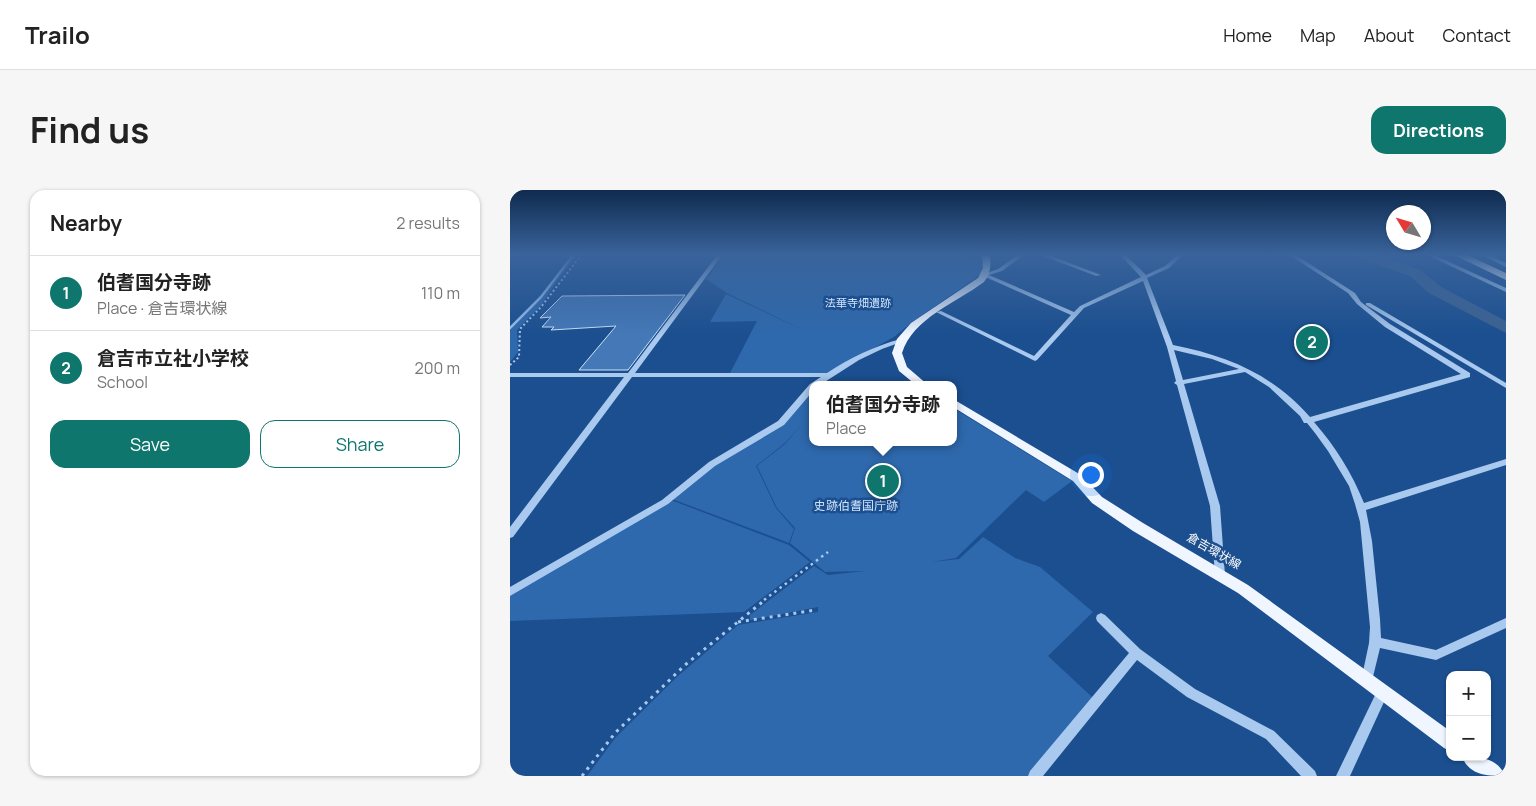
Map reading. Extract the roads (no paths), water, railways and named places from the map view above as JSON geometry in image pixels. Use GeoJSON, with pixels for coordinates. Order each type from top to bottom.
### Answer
{"type":"FeatureCollection","features":[{"type":"Feature","properties":{"kind":"main road"},"geometry":{"type":"LineString","coordinates":[[918,381],[903,369],[897,352],[901,342],[916,322],[978,281]]}},
{"type":"Feature","properties":{"kind":"main road","name":"倉吉環状線"},"geometry":{"type":"LineString","coordinates":[[957,404],[1060,466],[1077,478],[1097,500],[1243,589],[1446,739]]}},
{"type":"Feature","properties":{"kind":"main road"},"geometry":{"type":"LineString","coordinates":[[1476,761],[1496,776]]}},
{"type":"Feature","properties":{"kind":"street"},"geometry":{"type":"LineString","coordinates":[[510,534],[701,281]]}},
{"type":"Feature","properties":{"kind":"street"},"geometry":{"type":"LineString","coordinates":[[998,281],[1075,315]]}},
{"type":"Feature","properties":{"kind":"street"},"geometry":{"type":"LineString","coordinates":[[939,312],[1035,359],[1075,315],[1090,302],[1135,281]]}},
{"type":"Feature","properties":{"kind":"street"},"geometry":{"type":"LineString","coordinates":[[1147,281],[1170,347],[1178,383],[1215,506],[1220,575]]}},
{"type":"Feature","properties":{"kind":"street"},"geometry":{"type":"LineString","coordinates":[[1333,281],[1506,386]]}},
{"type":"Feature","properties":{"kind":"street"},"geometry":{"type":"LineString","coordinates":[[1487,281],[1506,290]]}},
{"type":"Feature","properties":{"kind":"street"},"geometry":{"type":"LineString","coordinates":[[1307,420],[1467,375],[1394,330],[1355,299],[1350,292]]}},
{"type":"Feature","properties":{"kind":"street"},"geometry":{"type":"LineString","coordinates":[[820,381],[827,375],[876,350],[901,342]]}},
{"type":"Feature","properties":{"kind":"street"},"geometry":{"type":"LineString","coordinates":[[1170,347],[1209,356],[1246,370],[1280,392],[1307,420],[1348,476],[1361,508],[1366,536],[1375,642],[1367,680]]}},
{"type":"Feature","properties":{"kind":"street"},"geometry":{"type":"LineString","coordinates":[[1178,383],[1246,370]]}},
{"type":"Feature","properties":{"kind":"street"},"geometry":{"type":"LineString","coordinates":[[510,375],[827,375]]}},
{"type":"Feature","properties":{"kind":"street"},"geometry":{"type":"LineString","coordinates":[[510,592],[665,502],[712,464],[781,422],[809,391]]}},
{"type":"Feature","properties":{"kind":"street"},"geometry":{"type":"LineString","coordinates":[[1361,508],[1506,462]]}},
{"type":"Feature","properties":{"kind":"street"},"geometry":{"type":"LineString","coordinates":[[1101,618],[1136,653],[1191,693],[1270,735],[1310,776]]}},
{"type":"Feature","properties":{"kind":"street"},"geometry":{"type":"LineString","coordinates":[[1375,642],[1436,656],[1506,624]]}},
{"type":"Feature","properties":{"kind":"street"},"geometry":{"type":"LineString","coordinates":[[1035,776],[1136,653]]}},
{"type":"Feature","properties":{"kind":"street"},"geometry":{"type":"LineString","coordinates":[[1343,776],[1382,691]]}},
{"type":"Feature","properties":{"kind":"waterway"},"geometry":{"type":"LineString","coordinates":[[510,328],[541,297],[553,281]]}},
{"type":"Feature","properties":{"kind":"waterway"},"geometry":{"type":"LineString","coordinates":[[1425,281],[1435,290],[1506,328]]}},
{"type":"Feature","properties":{"kind":"place","name":"倉吉市立社小学校"},"geometry":{"type":"Point","coordinates":[1312,342]}},
{"type":"Feature","properties":{"kind":"place","name":"伯耆国分寺跡"},"geometry":{"type":"Point","coordinates":[883,481]}},
{"type":"Feature","properties":{"kind":"park label","name":"法華寺畑遺跡"},"geometry":{"type":"Point","coordinates":[858,303]}},
{"type":"Feature","properties":{"kind":"park label","name":"史跡伯耆国庁跡"},"geometry":{"type":"Point","coordinates":[856,506]}}]}
